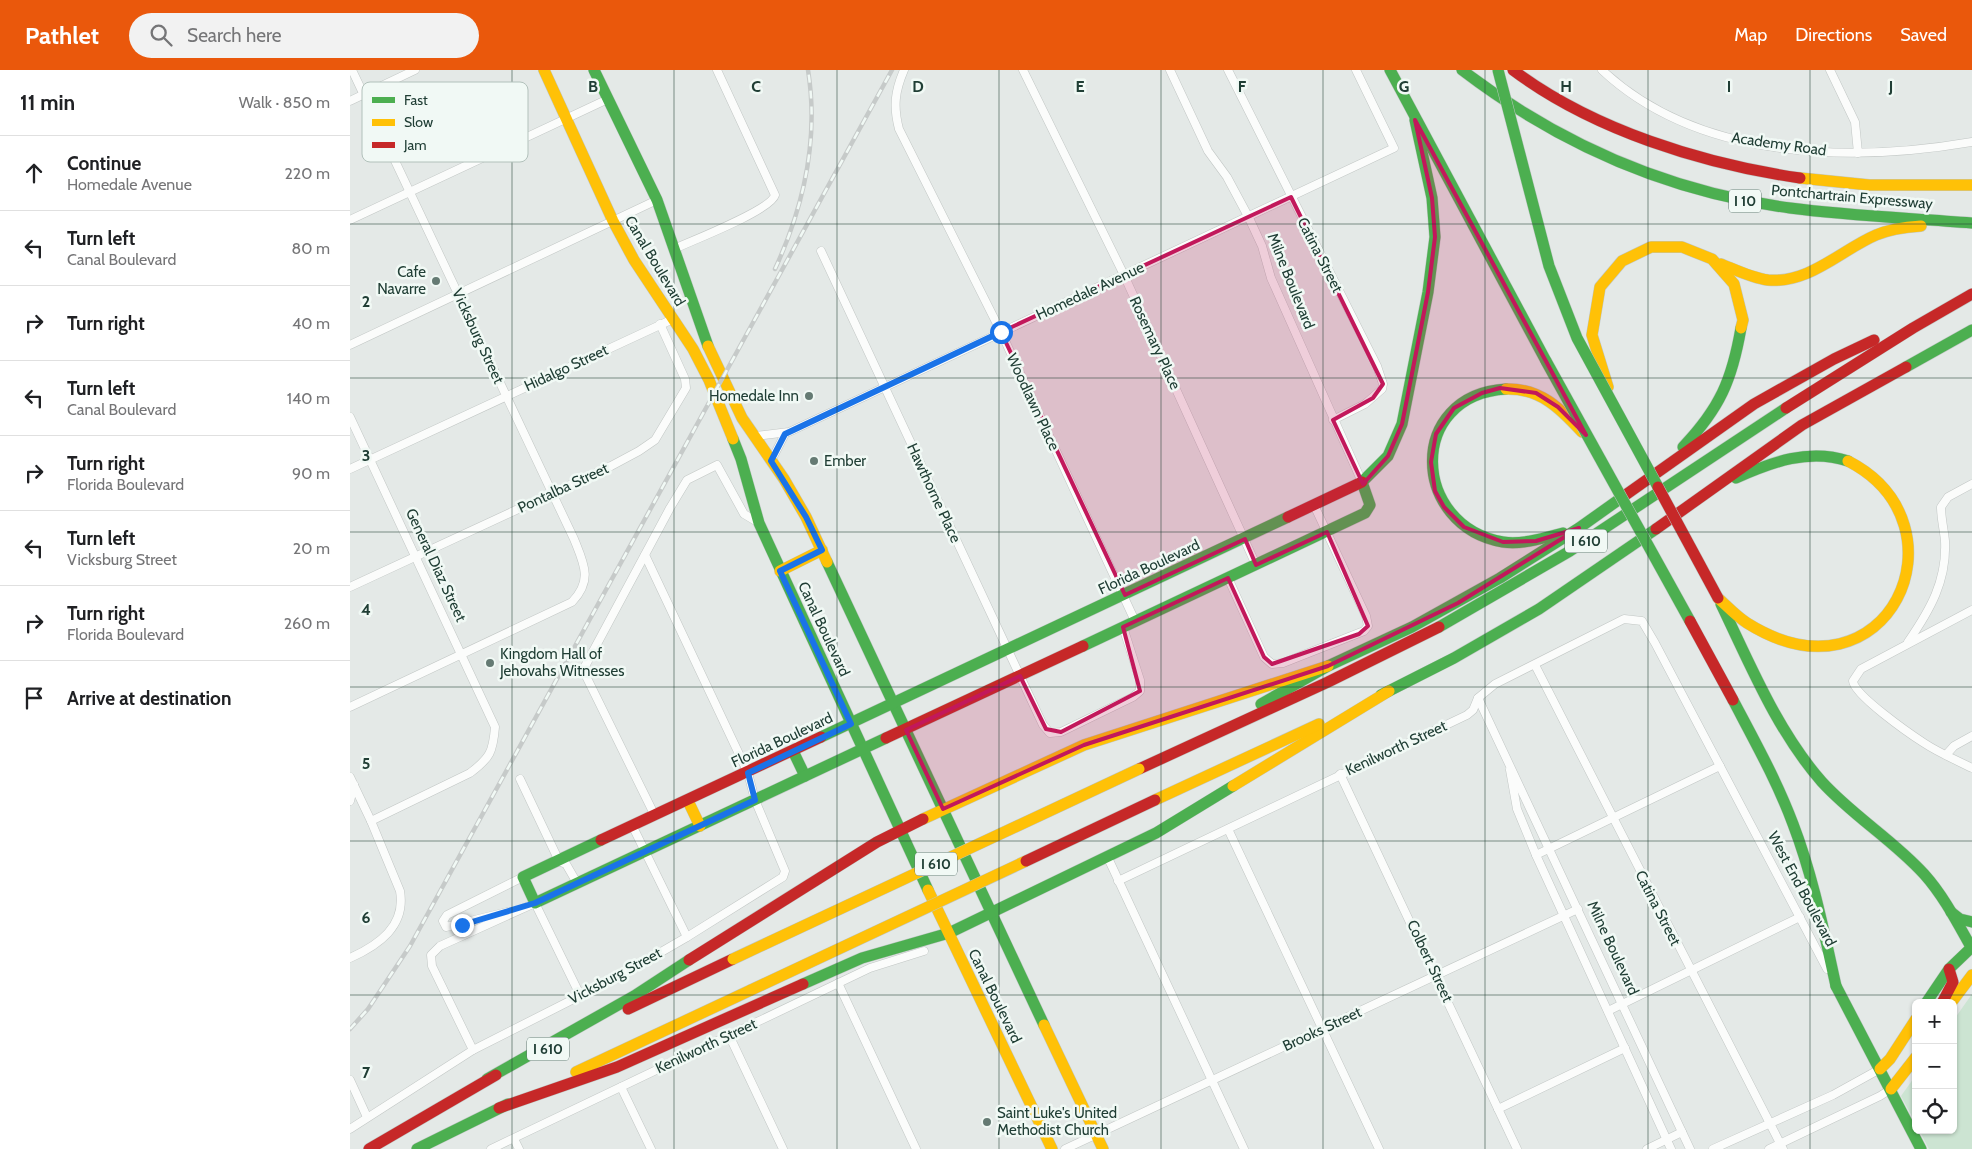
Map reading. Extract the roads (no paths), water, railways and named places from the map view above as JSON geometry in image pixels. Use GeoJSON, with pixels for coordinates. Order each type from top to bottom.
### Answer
{"type":"FeatureCollection","features":[{"type":"Feature","properties":{"kind":"main road","name":"Canal Boulevard"},"geometry":{"type":"LineString","coordinates":[[544,70],[613,221],[634,260],[693,349],[726,419],[741,459],[759,523],[780,571],[900,830],[1052,1149]]}},
{"type":"Feature","properties":{"kind":"main road","name":"Canal Boulevard"},"geometry":{"type":"LineString","coordinates":[[594,70],[657,200],[676,248],[709,349],[742,418],[806,517],[894,703],[989,912],[1103,1149]]}},
{"type":"Feature","properties":{"kind":"main road"},"geometry":{"type":"LineString","coordinates":[[1390,70],[1415,120],[1767,765],[1792,824],[1823,925],[1836,986]]}},
{"type":"Feature","properties":{"kind":"main road","name":"Pontchartrain Expressway"},"geometry":{"type":"LineString","coordinates":[[1462,70],[1511,106],[1567,139],[1616,162],[1671,183],[1766,205],[1972,224]]}},
{"type":"Feature","properties":{"kind":"main road"},"geometry":{"type":"LineString","coordinates":[[1498,70],[1549,266],[1577,338],[1718,598],[1776,715],[1810,768],[1829,789],[1924,874],[1950,911],[1972,948],[1949,969],[1929,999]]}},
{"type":"Feature","properties":{"kind":"main road","name":"Pontchartrain Expressway"},"geometry":{"type":"LineString","coordinates":[[1513,70],[1596,119],[1637,137],[1718,164],[1771,175],[1856,184],[1903,187],[1972,185]]}},
{"type":"Feature","properties":{"kind":"main road","name":"Florida Boulevard"},"geometry":{"type":"LineString","coordinates":[[523,878],[1245,539],[1362,482],[1388,456],[1402,424],[1428,292],[1435,236],[1432,198],[1415,120]]}},
{"type":"Feature","properties":{"kind":"main road"},"geometry":{"type":"LineString","coordinates":[[1615,407],[1597,356],[1592,330],[1594,304],[1599,288],[1608,273],[1630,254],[1654,246],[1670,246],[1701,253],[1719,264],[1756,278],[1776,280],[1793,278],[1884,232],[1902,228],[1972,224]]}},
{"type":"Feature","properties":{"kind":"main road"},"geometry":{"type":"LineString","coordinates":[[1658,472],[1693,437],[1716,405],[1729,381],[1738,355],[1744,330],[1743,308],[1737,288],[1719,264]]}},
{"type":"Feature","properties":{"kind":"main road"},"geometry":{"type":"LineString","coordinates":[[1179,750],[1328,666],[1458,603],[1579,528],[1762,400],[1834,359],[1972,294]]}},
{"type":"Feature","properties":{"kind":"main road","name":"I 610"},"geometry":{"type":"LineString","coordinates":[[369,1149],[487,1079],[733,959],[1179,750],[1368,664],[1472,611],[1582,544],[1861,358],[1972,294]]}},
{"type":"Feature","properties":{"kind":"main road","name":"I 610"},"geometry":{"type":"LineString","coordinates":[[417,1149],[500,1108],[1389,691],[1539,609],[1595,572],[1802,425],[1972,330]]}},
{"type":"Feature","properties":{"kind":"main road"},"geometry":{"type":"LineString","coordinates":[[1579,528],[1536,541],[1503,542],[1479,535],[1464,527],[1444,507],[1435,491],[1432,478],[1432,447],[1444,419],[1454,408],[1482,393],[1500,388],[1536,393],[1558,407],[1586,435]]}},
{"type":"Feature","properties":{"kind":"main road"},"geometry":{"type":"LineString","coordinates":[[1706,492],[1748,473],[1801,456],[1826,456],[1840,458],[1869,469],[1884,479],[1904,501]]}},
{"type":"Feature","properties":{"kind":"main road","name":"Milne Boulevard"},"geometry":{"type":"LineString","coordinates":[[1362,482],[1370,505],[1369,510]]}},
{"type":"Feature","properties":{"kind":"main road","name":"Florida Boulevard"},"geometry":{"type":"LineString","coordinates":[[535,903],[1327,532],[1369,510]]}},
{"type":"Feature","properties":{"kind":"main road"},"geometry":{"type":"LineString","coordinates":[[1910,512],[1918,533]]}},
{"type":"Feature","properties":{"kind":"main road"},"geometry":{"type":"LineString","coordinates":[[780,571],[822,550]]}},
{"type":"Feature","properties":{"kind":"main road"},"geometry":{"type":"LineString","coordinates":[[1718,598],[1746,623],[1782,640],[1816,648],[1843,647],[1872,634],[1888,622],[1908,598]]}},
{"type":"Feature","properties":{"kind":"main road"},"geometry":{"type":"LineString","coordinates":[[487,1079],[634,996],[749,921],[900,830],[1084,745],[1328,666]]}},
{"type":"Feature","properties":{"kind":"main road"},"geometry":{"type":"LineString","coordinates":[[500,1108],[617,1067],[862,958],[949,933],[989,912],[1108,858],[1156,833],[1389,691]]}},
{"type":"Feature","properties":{"kind":"main road"},"geometry":{"type":"LineString","coordinates":[[793,751],[805,776]]}},
{"type":"Feature","properties":{"kind":"main road"},"geometry":{"type":"LineString","coordinates":[[688,801],[700,826]]}},
{"type":"Feature","properties":{"kind":"main road"},"geometry":{"type":"LineString","coordinates":[[523,878],[535,903]]}},
{"type":"Feature","properties":{"kind":"main road"},"geometry":{"type":"LineString","coordinates":[[1950,911],[1960,919],[1972,922]]}},
{"type":"Feature","properties":{"kind":"main road"},"geometry":{"type":"LineString","coordinates":[[1944,999],[1953,984],[1954,977],[1949,969]]}},
{"type":"Feature","properties":{"kind":"main road"},"geometry":{"type":"LineString","coordinates":[[1954,999],[1972,975]]}},
{"type":"Feature","properties":{"kind":"main road","name":"West End Boulevard"},"geometry":{"type":"LineString","coordinates":[[1836,986],[1891,1088],[1921,1149]]}},
{"type":"Feature","properties":{"kind":"main road"},"geometry":{"type":"LineString","coordinates":[[1880,1069],[1890,1059],[1912,1025]]}},
{"type":"Feature","properties":{"kind":"main road"},"geometry":{"type":"LineString","coordinates":[[1891,1088],[1912,1063]]}},
{"type":"Feature","properties":{"kind":"street","name":"Vicksburg Street"},"geometry":{"type":"LineString","coordinates":[[352,70],[362,91]]}},
{"type":"Feature","properties":{"kind":"street"},"geometry":{"type":"LineString","coordinates":[[391,82],[415,70]]}},
{"type":"Feature","properties":{"kind":"street"},"geometry":{"type":"LineString","coordinates":[[676,248],[765,207],[774,200],[775,195],[717,70]]}},
{"type":"Feature","properties":{"kind":"street","name":"Woodlawn Place"},"geometry":{"type":"LineString","coordinates":[[904,70],[894,98],[899,129],[1001,332],[1136,621]]}},
{"type":"Feature","properties":{"kind":"street","name":"Rosemary Place"},"geometry":{"type":"LineString","coordinates":[[1023,70],[1124,275],[1256,565]]}},
{"type":"Feature","properties":{"kind":"street","name":"Milne Boulevard"},"geometry":{"type":"LineString","coordinates":[[1170,70],[1208,150],[1227,177],[1249,218],[1262,246],[1271,278],[1362,482]]}},
{"type":"Feature","properties":{"kind":"street","name":"Catina Street"},"geometry":{"type":"LineString","coordinates":[[1228,70],[1377,366],[1383,384],[1373,398],[1333,420]]}},
{"type":"Feature","properties":{"kind":"street","name":"Homedale Avenue"},"geometry":{"type":"LineString","coordinates":[[755,436],[785,434],[1249,218],[1291,196],[1394,148],[1356,70]]}},
{"type":"Feature","properties":{"kind":"street","name":"Academy Road"},"geometry":{"type":"LineString","coordinates":[[1602,70],[1653,107],[1678,120],[1725,136],[1788,148],[1858,153],[1930,149],[1972,142]]}},
{"type":"Feature","properties":{"kind":"street"},"geometry":{"type":"LineString","coordinates":[[1830,70],[1855,122],[1858,153]]}},
{"type":"Feature","properties":{"kind":"street"},"geometry":{"type":"LineString","coordinates":[[350,101],[362,96]]}},
{"type":"Feature","properties":{"kind":"street"},"geometry":{"type":"LineString","coordinates":[[528,136],[608,99]]}},
{"type":"Feature","properties":{"kind":"street","name":"Vicksburg Street"},"geometry":{"type":"LineString","coordinates":[[396,162],[574,539],[584,571],[585,579],[582,589],[572,602],[461,654]]}},
{"type":"Feature","properties":{"kind":"street"},"geometry":{"type":"LineString","coordinates":[[350,220],[474,162]]}},
{"type":"Feature","properties":{"kind":"street"},"geometry":{"type":"LineString","coordinates":[[350,344],[657,200]]}},
{"type":"Feature","properties":{"kind":"street","name":"Hawthorne Place"},"geometry":{"type":"LineString","coordinates":[[821,251],[1020,676],[1043,724],[1050,732],[1061,732],[1133,697],[1140,691],[1140,680],[1123,627]]}},
{"type":"Feature","properties":{"kind":"street","name":"Hidalgo Street"},"geometry":{"type":"LineString","coordinates":[[350,469],[673,319]]}},
{"type":"Feature","properties":{"kind":"street","name":"Pontalba Street"},"geometry":{"type":"LineString","coordinates":[[350,587],[416,558],[640,451],[654,440],[686,388],[685,379],[660,324]]}},
{"type":"Feature","properties":{"kind":"street","name":"General Diaz Street"},"geometry":{"type":"LineString","coordinates":[[350,417],[495,727],[493,748],[488,758],[470,773],[371,821]]}},
{"type":"Feature","properties":{"kind":"street"},"geometry":{"type":"LineString","coordinates":[[771,461],[785,434]]}},
{"type":"Feature","properties":{"kind":"street"},"geometry":{"type":"LineString","coordinates":[[654,816],[583,670],[687,480],[717,465],[744,514],[759,523]]}},
{"type":"Feature","properties":{"kind":"street"},"geometry":{"type":"LineString","coordinates":[[1907,643],[1925,617],[1942,579],[1945,540],[1941,507],[1948,497],[1972,484]]}},
{"type":"Feature","properties":{"kind":"street"},"geometry":{"type":"LineString","coordinates":[[1228,578],[1264,657],[1272,664],[1283,663],[1359,634],[1368,626],[1366,616],[1314,505]]}},
{"type":"Feature","properties":{"kind":"street","name":"Vicksburg Street"},"geometry":{"type":"LineString","coordinates":[[350,1129],[473,1050],[625,973],[783,877],[785,871],[755,800],[748,773],[645,555]]}},
{"type":"Feature","properties":{"kind":"street"},"geometry":{"type":"LineString","coordinates":[[1972,610],[1861,669],[1853,681],[1857,691],[1904,729],[1946,755],[1972,768]]}},
{"type":"Feature","properties":{"kind":"street","name":"Kenilworth Street"},"geometry":{"type":"LineString","coordinates":[[1118,882],[1340,774],[1467,715],[1478,698],[1495,684],[1624,618],[1642,621],[1655,643]]}},
{"type":"Feature","properties":{"kind":"street","name":"West End Boulevard"},"geometry":{"type":"LineString","coordinates":[[1655,643],[1836,986]]}},
{"type":"Feature","properties":{"kind":"street"},"geometry":{"type":"LineString","coordinates":[[350,707],[461,654]]}},
{"type":"Feature","properties":{"kind":"street","name":"Catina Street"},"geometry":{"type":"LineString","coordinates":[[1535,665],[1690,972],[1782,1146]]}},
{"type":"Feature","properties":{"kind":"street","name":"Milne Boulevard"},"geometry":{"type":"LineString","coordinates":[[1478,698],[1690,1149]]}},
{"type":"Feature","properties":{"kind":"street"},"geometry":{"type":"LineString","coordinates":[[1946,755],[1954,746],[1972,736]]}},
{"type":"Feature","properties":{"kind":"street","name":"Milne Boulevard"},"geometry":{"type":"LineString","coordinates":[[1508,760],[1517,809],[1536,856],[1671,1149]]}},
{"type":"Feature","properties":{"kind":"street"},"geometry":{"type":"LineString","coordinates":[[1536,856],[1720,766]]}},
{"type":"Feature","properties":{"kind":"street","name":"Colbert Street"},"geometry":{"type":"LineString","coordinates":[[1340,774],[1517,1149]]}},
{"type":"Feature","properties":{"kind":"street"},"geometry":{"type":"LineString","coordinates":[[350,777],[371,821],[400,891],[402,902],[401,912],[386,936],[350,958]]}},
{"type":"Feature","properties":{"kind":"street"},"geometry":{"type":"LineString","coordinates":[[520,779],[559,860],[566,864],[577,883]]}},
{"type":"Feature","properties":{"kind":"street"},"geometry":{"type":"LineString","coordinates":[[350,801],[354,785]]}},
{"type":"Feature","properties":{"kind":"street"},"geometry":{"type":"LineString","coordinates":[[633,827],[687,937]]}},
{"type":"Feature","properties":{"kind":"street"},"geometry":{"type":"LineString","coordinates":[[1228,828],[1379,1149]]}},
{"type":"Feature","properties":{"kind":"street"},"geometry":{"type":"LineString","coordinates":[[1108,858],[1244,1149]]}},
{"type":"Feature","properties":{"kind":"street","name":"Florida Boulevard"},"geometry":{"type":"LineString","coordinates":[[523,878],[447,915],[443,921],[446,927],[462,925],[535,903]]}},
{"type":"Feature","properties":{"kind":"street"},"geometry":{"type":"LineString","coordinates":[[535,903],[580,995]]}},
{"type":"Feature","properties":{"kind":"street","name":"Florida Boulevard"},"geometry":{"type":"LineString","coordinates":[[473,1050],[432,966],[431,956],[440,946],[535,903]]}},
{"type":"Feature","properties":{"kind":"street","name":"Brooks Street"},"geometry":{"type":"LineString","coordinates":[[1065,1149],[1578,909]]}},
{"type":"Feature","properties":{"kind":"street"},"geometry":{"type":"LineString","coordinates":[[1608,1011],[1800,917]]}},
{"type":"Feature","properties":{"kind":"street","name":"Kenilworth Street"},"geometry":{"type":"LineString","coordinates":[[491,1149],[870,968],[924,951]]}},
{"type":"Feature","properties":{"kind":"street"},"geometry":{"type":"LineString","coordinates":[[838,984],[916,1149]]}},
{"type":"Feature","properties":{"kind":"street"},"geometry":{"type":"LineString","coordinates":[[729,1035],[783,1149]]}},
{"type":"Feature","properties":{"kind":"street"},"geometry":{"type":"LineString","coordinates":[[1498,1109],[1625,1048]]}},
{"type":"Feature","properties":{"kind":"street"},"geometry":{"type":"LineString","coordinates":[[1713,1149],[1833,1095],[1880,1069]]}},
{"type":"Feature","properties":{"kind":"street"},"geometry":{"type":"LineString","coordinates":[[350,1080],[368,1117]]}},
{"type":"Feature","properties":{"kind":"street"},"geometry":{"type":"LineString","coordinates":[[621,1086],[651,1149]]}},
{"type":"Feature","properties":{"kind":"street"},"geometry":{"type":"LineString","coordinates":[[1769,1149],[1782,1146],[1880,1096],[1891,1088]]}},
{"type":"Feature","properties":{"kind":"street"},"geometry":{"type":"LineString","coordinates":[[1647,1149],[1682,1132]]}},
{"type":"Feature","properties":{"kind":"street"},"geometry":{"type":"LineString","coordinates":[[514,1139],[519,1149]]}},
{"type":"Feature","properties":{"kind":"railway"},"geometry":{"type":"LineString","coordinates":[[775,269],[794,221],[806,172],[812,121],[808,70]]}},
{"type":"Feature","properties":{"kind":"railway"},"geometry":{"type":"LineString","coordinates":[[350,1029],[368,1009],[410,946],[892,70]]}},
{"type":"Feature","properties":{"kind":"place","name":"Cafe Navarre"},"geometry":{"type":"Point","coordinates":[436,281]}},
{"type":"Feature","properties":{"kind":"place","name":"Homedale Inn"},"geometry":{"type":"Point","coordinates":[809,396]}},
{"type":"Feature","properties":{"kind":"place","name":"Ember"},"geometry":{"type":"Point","coordinates":[814,461]}},
{"type":"Feature","properties":{"kind":"place","name":"Kingdom Hall of Jehovahs Witnesses"},"geometry":{"type":"Point","coordinates":[490,663]}},
{"type":"Feature","properties":{"kind":"place","name":"Saint Luke's United Methodist Church"},"geometry":{"type":"Point","coordinates":[987,1122]}}]}
